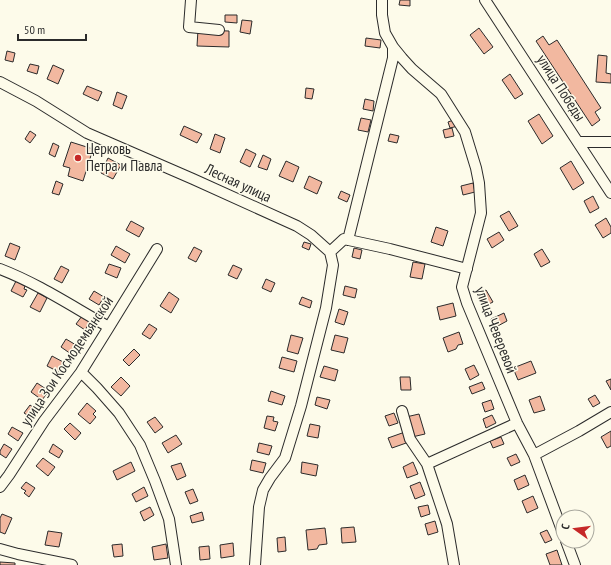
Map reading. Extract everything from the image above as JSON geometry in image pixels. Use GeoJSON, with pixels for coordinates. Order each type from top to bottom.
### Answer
{"type":"FeatureCollection","features":[{"type":"Feature","properties":{"kind":"street"},"geometry":{"type":"LineString","coordinates":[[191,0],[189,27],[219,30]]}},
{"type":"Feature","properties":{"kind":"street","name":"улица Чеверевой"},"geometry":{"type":"LineString","coordinates":[[382,0],[382,15],[385,33],[393,47],[412,69],[441,94],[465,132],[474,160],[479,183],[481,213],[462,288],[517,423],[534,455],[555,511]]}},
{"type":"Feature","properties":{"kind":"street","name":"улица Победы"},"geometry":{"type":"LineString","coordinates":[[485,0],[611,193]]}},
{"type":"Feature","properties":{"kind":"street"},"geometry":{"type":"LineString","coordinates":[[348,240],[393,58],[393,47]]}},
{"type":"Feature","properties":{"kind":"street","name":"Лесная улица"},"geometry":{"type":"LineString","coordinates":[[0,82],[36,101],[87,134],[193,179],[297,226],[311,234],[330,252]]}},
{"type":"Feature","properties":{"kind":"street"},"geometry":{"type":"LineString","coordinates":[[578,142],[611,142]]}},
{"type":"Feature","properties":{"kind":"street"},"geometry":{"type":"LineString","coordinates":[[255,565],[259,507],[263,490],[285,458],[301,406],[326,308],[333,265],[330,252],[344,239],[467,268]]}},
{"type":"Feature","properties":{"kind":"street","name":"улица Зои Космодемьянской"},"geometry":{"type":"LineString","coordinates":[[0,487],[9,476],[44,421],[81,372],[157,249]]}},
{"type":"Feature","properties":{"kind":"street"},"geometry":{"type":"LineString","coordinates":[[0,269],[48,291],[109,328]]}},
{"type":"Feature","properties":{"kind":"street"},"geometry":{"type":"LineString","coordinates":[[81,372],[119,414],[140,445],[169,519],[176,565]]}},
{"type":"Feature","properties":{"kind":"street"},"geometry":{"type":"LineString","coordinates":[[402,411],[410,439],[427,464],[447,524],[454,565]]}},
{"type":"Feature","properties":{"kind":"street"},"geometry":{"type":"LineString","coordinates":[[534,455],[580,431],[611,412]]}},
{"type":"Feature","properties":{"kind":"street"},"geometry":{"type":"LineString","coordinates":[[427,464],[517,423]]}},
{"type":"Feature","properties":{"kind":"street"},"geometry":{"type":"LineString","coordinates":[[0,549],[72,565]]}},
{"type":"Feature","properties":{"kind":"street"},"geometry":{"type":"LineString","coordinates":[[569,549],[575,565]]}},
{"type":"Feature","properties":{"kind":"building"},"geometry":{"type":"Polygon","coordinates":[[[400,0],[410,0],[410,6],[399,5],[400,0]]]}},
{"type":"Feature","properties":{"kind":"building"},"geometry":{"type":"Polygon","coordinates":[[[225,15],[237,15],[237,23],[225,22],[225,15]]]}},
{"type":"Feature","properties":{"kind":"building"},"geometry":{"type":"Polygon","coordinates":[[[242,20],[252,21],[250,34],[240,32],[242,20]]]}},
{"type":"Feature","properties":{"kind":"building"},"geometry":{"type":"Polygon","coordinates":[[[479,28],[493,47],[484,54],[470,35],[479,28]]]}},
{"type":"Feature","properties":{"kind":"building"},"geometry":{"type":"Polygon","coordinates":[[[198,30],[229,31],[229,47],[197,46],[198,30]]]}},
{"type":"Feature","properties":{"kind":"building"},"geometry":{"type":"Polygon","coordinates":[[[543,36],[549,45],[557,40],[601,108],[595,112],[600,120],[592,126],[536,41],[543,36]]]}},
{"type":"Feature","properties":{"kind":"building"},"geometry":{"type":"Polygon","coordinates":[[[366,38],[381,40],[380,48],[365,46],[366,38]]]}},
{"type":"Feature","properties":{"kind":"building"},"geometry":{"type":"Polygon","coordinates":[[[7,51],[15,53],[13,62],[5,60],[7,51]]]}},
{"type":"Feature","properties":{"kind":"building"},"geometry":{"type":"Polygon","coordinates":[[[598,55],[607,56],[606,73],[611,74],[611,83],[596,82],[598,55]]]}},
{"type":"Feature","properties":{"kind":"building"},"geometry":{"type":"Polygon","coordinates":[[[30,64],[39,66],[37,74],[27,71],[30,64]]]}},
{"type":"Feature","properties":{"kind":"building"},"geometry":{"type":"Polygon","coordinates":[[[53,65],[64,70],[58,84],[47,79],[53,65]]]}},
{"type":"Feature","properties":{"kind":"building"},"geometry":{"type":"Polygon","coordinates":[[[510,74],[523,94],[515,99],[502,80],[510,74]]]}},
{"type":"Feature","properties":{"kind":"building"},"geometry":{"type":"Polygon","coordinates":[[[87,86],[102,92],[98,101],[83,94],[87,86]]]}},
{"type":"Feature","properties":{"kind":"building"},"geometry":{"type":"Polygon","coordinates":[[[306,88],[314,89],[312,99],[305,98],[306,88]]]}},
{"type":"Feature","properties":{"kind":"building"},"geometry":{"type":"Polygon","coordinates":[[[117,92],[127,96],[122,109],[113,105],[117,92]]]}},
{"type":"Feature","properties":{"kind":"building"},"geometry":{"type":"Polygon","coordinates":[[[365,99],[374,101],[373,111],[363,109],[365,99]]]}},
{"type":"Feature","properties":{"kind":"building"},"geometry":{"type":"Polygon","coordinates":[[[539,114],[553,136],[542,144],[528,121],[539,114]]]}},
{"type":"Feature","properties":{"kind":"building"},"geometry":{"type":"Polygon","coordinates":[[[361,118],[371,120],[368,132],[358,130],[361,118]]]}},
{"type":"Feature","properties":{"kind":"building"},"geometry":{"type":"Polygon","coordinates":[[[456,119],[458,126],[450,128],[448,122],[456,119]]]}},
{"type":"Feature","properties":{"kind":"building"},"geometry":{"type":"Polygon","coordinates":[[[184,126],[202,134],[197,143],[180,135],[184,126]]]}},
{"type":"Feature","properties":{"kind":"building"},"geometry":{"type":"Polygon","coordinates":[[[452,128],[454,136],[445,138],[443,130],[452,128]]]}},
{"type":"Feature","properties":{"kind":"building"},"geometry":{"type":"Polygon","coordinates":[[[30,131],[36,135],[30,143],[25,139],[30,131]]]}},
{"type":"Feature","properties":{"kind":"building"},"geometry":{"type":"Polygon","coordinates":[[[215,134],[225,138],[220,153],[210,149],[215,134]]]}},
{"type":"Feature","properties":{"kind":"building"},"geometry":{"type":"Polygon","coordinates":[[[390,134],[399,136],[397,143],[388,141],[390,134]]]}},
{"type":"Feature","properties":{"kind":"building","name":"Церковь Петра и Павла"},"geometry":{"type":"Polygon","coordinates":[[[71,142],[93,149],[83,181],[68,176],[70,168],[63,166],[71,142]]]}},
{"type":"Feature","properties":{"kind":"building"},"geometry":{"type":"Polygon","coordinates":[[[53,143],[59,146],[55,157],[49,154],[53,143]]]}},
{"type":"Feature","properties":{"kind":"building"},"geometry":{"type":"Polygon","coordinates":[[[246,149],[256,154],[250,167],[240,162],[246,149]]]}},
{"type":"Feature","properties":{"kind":"building"},"geometry":{"type":"Polygon","coordinates":[[[263,155],[271,159],[267,170],[258,167],[263,155]]]}},
{"type":"Feature","properties":{"kind":"building"},"geometry":{"type":"Polygon","coordinates":[[[108,158],[121,165],[113,179],[101,173],[108,158]]]}},
{"type":"Feature","properties":{"kind":"building"},"geometry":{"type":"Polygon","coordinates":[[[286,161],[299,167],[293,182],[279,176],[286,161]]]}},
{"type":"Feature","properties":{"kind":"building"},"geometry":{"type":"Polygon","coordinates":[[[571,161],[584,183],[573,190],[560,168],[571,161]]]}},
{"type":"Feature","properties":{"kind":"building"},"geometry":{"type":"Polygon","coordinates":[[[309,176],[322,182],[317,194],[304,188],[309,176]]]}},
{"type":"Feature","properties":{"kind":"building"},"geometry":{"type":"Polygon","coordinates":[[[56,181],[63,184],[59,195],[52,193],[56,181]]]}},
{"type":"Feature","properties":{"kind":"building"},"geometry":{"type":"Polygon","coordinates":[[[473,183],[475,192],[463,195],[461,186],[473,183]]]}},
{"type":"Feature","properties":{"kind":"building"},"geometry":{"type":"Polygon","coordinates":[[[341,191],[350,195],[347,202],[338,198],[341,191]]]}},
{"type":"Feature","properties":{"kind":"building"},"geometry":{"type":"Polygon","coordinates":[[[593,196],[599,208],[590,213],[584,201],[593,196]]]}},
{"type":"Feature","properties":{"kind":"building"},"geometry":{"type":"Polygon","coordinates":[[[509,211],[518,226],[509,231],[500,216],[509,211]]]}},
{"type":"Feature","properties":{"kind":"building"},"geometry":{"type":"Polygon","coordinates":[[[606,218],[611,227],[611,233],[603,238],[595,225],[606,218]]]}},
{"type":"Feature","properties":{"kind":"building"},"geometry":{"type":"Polygon","coordinates":[[[131,221],[144,228],[139,237],[126,230],[131,221]]]}},
{"type":"Feature","properties":{"kind":"building"},"geometry":{"type":"Polygon","coordinates":[[[436,227],[448,231],[443,246],[431,242],[436,227]]]}},
{"type":"Feature","properties":{"kind":"building"},"geometry":{"type":"Polygon","coordinates":[[[499,232],[504,240],[492,248],[487,239],[499,232]]]}},
{"type":"Feature","properties":{"kind":"building"},"geometry":{"type":"Polygon","coordinates":[[[304,242],[311,244],[309,250],[302,247],[304,242]]]}},
{"type":"Feature","properties":{"kind":"building"},"geometry":{"type":"Polygon","coordinates":[[[10,243],[20,247],[15,260],[5,256],[10,243]]]}},
{"type":"Feature","properties":{"kind":"building"},"geometry":{"type":"Polygon","coordinates":[[[116,246],[130,254],[125,263],[111,255],[116,246]]]}},
{"type":"Feature","properties":{"kind":"building"},"geometry":{"type":"Polygon","coordinates":[[[194,247],[202,251],[196,262],[188,258],[194,247]]]}},
{"type":"Feature","properties":{"kind":"building"},"geometry":{"type":"Polygon","coordinates":[[[354,248],[362,250],[360,259],[352,257],[354,248]]]}},
{"type":"Feature","properties":{"kind":"building"},"geometry":{"type":"Polygon","coordinates":[[[542,249],[550,262],[541,267],[534,254],[542,249]]]}},
{"type":"Feature","properties":{"kind":"building"},"geometry":{"type":"Polygon","coordinates":[[[413,262],[425,264],[422,279],[410,277],[413,262]]]}},
{"type":"Feature","properties":{"kind":"building"},"geometry":{"type":"Polygon","coordinates":[[[109,264],[121,268],[117,278],[105,273],[109,264]]]}},
{"type":"Feature","properties":{"kind":"building"},"geometry":{"type":"Polygon","coordinates":[[[233,265],[242,269],[237,279],[228,275],[233,265]]]}},
{"type":"Feature","properties":{"kind":"building"},"geometry":{"type":"Polygon","coordinates":[[[61,266],[69,270],[62,283],[54,279],[61,266]]]}},
{"type":"Feature","properties":{"kind":"building"},"geometry":{"type":"Polygon","coordinates":[[[266,279],[275,283],[271,292],[262,288],[266,279]]]}},
{"type":"Feature","properties":{"kind":"building"},"geometry":{"type":"Polygon","coordinates":[[[16,281],[25,286],[24,289],[27,290],[23,297],[11,291],[16,281]]]}},
{"type":"Feature","properties":{"kind":"building"},"geometry":{"type":"Polygon","coordinates":[[[345,286],[357,289],[355,298],[343,295],[345,286]]]}},
{"type":"Feature","properties":{"kind":"building"},"geometry":{"type":"Polygon","coordinates":[[[486,290],[493,302],[483,307],[477,295],[486,290]]]}},
{"type":"Feature","properties":{"kind":"building"},"geometry":{"type":"Polygon","coordinates":[[[94,291],[104,297],[99,305],[89,299],[94,291]]]}},
{"type":"Feature","properties":{"kind":"building"},"geometry":{"type":"Polygon","coordinates":[[[169,292],[179,299],[171,313],[160,306],[169,292]]]}},
{"type":"Feature","properties":{"kind":"building"},"geometry":{"type":"Polygon","coordinates":[[[38,293],[47,298],[40,312],[30,307],[38,293]]]}},
{"type":"Feature","properties":{"kind":"building"},"geometry":{"type":"Polygon","coordinates":[[[302,297],[312,301],[310,308],[299,304],[302,297]]]}},
{"type":"Feature","properties":{"kind":"building"},"geometry":{"type":"Polygon","coordinates":[[[453,303],[456,316],[440,320],[437,307],[453,303]]]}},
{"type":"Feature","properties":{"kind":"building"},"geometry":{"type":"Polygon","coordinates":[[[339,309],[348,312],[344,325],[335,322],[339,309]]]}},
{"type":"Feature","properties":{"kind":"building"},"geometry":{"type":"Polygon","coordinates":[[[504,313],[507,321],[494,328],[491,319],[504,313]]]}},
{"type":"Feature","properties":{"kind":"building"},"geometry":{"type":"Polygon","coordinates":[[[82,316],[90,322],[85,330],[76,324],[82,316]]]}},
{"type":"Feature","properties":{"kind":"building"},"geometry":{"type":"Polygon","coordinates":[[[149,324],[157,329],[150,339],[142,334],[149,324]]]}},
{"type":"Feature","properties":{"kind":"building"},"geometry":{"type":"Polygon","coordinates":[[[459,332],[463,344],[458,345],[456,349],[448,352],[443,338],[459,332]]]}},
{"type":"Feature","properties":{"kind":"building"},"geometry":{"type":"Polygon","coordinates":[[[291,335],[303,338],[298,354],[287,351],[291,335]]]}},
{"type":"Feature","properties":{"kind":"building"},"geometry":{"type":"Polygon","coordinates":[[[335,335],[348,338],[344,353],[331,350],[335,335]]]}},
{"type":"Feature","properties":{"kind":"building"},"geometry":{"type":"Polygon","coordinates":[[[66,339],[76,345],[71,354],[61,347],[66,339]]]}},
{"type":"Feature","properties":{"kind":"building"},"geometry":{"type":"Polygon","coordinates":[[[134,349],[140,355],[129,366],[123,360],[134,349]]]}},
{"type":"Feature","properties":{"kind":"building"},"geometry":{"type":"Polygon","coordinates":[[[52,356],[65,363],[59,372],[47,366],[52,356]]]}},
{"type":"Feature","properties":{"kind":"building"},"geometry":{"type":"Polygon","coordinates":[[[282,357],[297,361],[294,372],[279,368],[282,357]]]}},
{"type":"Feature","properties":{"kind":"building"},"geometry":{"type":"Polygon","coordinates":[[[531,361],[536,373],[518,380],[513,368],[531,361]]]}},
{"type":"Feature","properties":{"kind":"building"},"geometry":{"type":"Polygon","coordinates":[[[474,365],[479,375],[470,380],[465,369],[474,365]]]}},
{"type":"Feature","properties":{"kind":"building"},"geometry":{"type":"Polygon","coordinates":[[[324,366],[338,370],[335,381],[320,377],[324,366]]]}},
{"type":"Feature","properties":{"kind":"building"},"geometry":{"type":"Polygon","coordinates":[[[121,377],[130,386],[121,396],[111,387],[121,377]]]}},
{"type":"Feature","properties":{"kind":"building"},"geometry":{"type":"Polygon","coordinates":[[[400,377],[410,377],[411,390],[401,390],[400,377]]]}},
{"type":"Feature","properties":{"kind":"building"},"geometry":{"type":"Polygon","coordinates":[[[611,379],[611,390],[606,381],[611,379]]]}},
{"type":"Feature","properties":{"kind":"building"},"geometry":{"type":"Polygon","coordinates":[[[482,382],[485,389],[472,394],[469,387],[482,382]]]}},
{"type":"Feature","properties":{"kind":"building"},"geometry":{"type":"Polygon","coordinates":[[[37,383],[49,391],[42,400],[31,392],[37,383]]]}},
{"type":"Feature","properties":{"kind":"building"},"geometry":{"type":"Polygon","coordinates":[[[271,391],[285,396],[282,405],[268,401],[271,391]]]}},
{"type":"Feature","properties":{"kind":"building"},"geometry":{"type":"Polygon","coordinates":[[[595,395],[600,403],[593,407],[588,399],[595,395]]]}},
{"type":"Feature","properties":{"kind":"building"},"geometry":{"type":"Polygon","coordinates":[[[540,396],[545,410],[534,413],[529,400],[540,396]]]}},
{"type":"Feature","properties":{"kind":"building"},"geometry":{"type":"Polygon","coordinates":[[[317,397],[330,400],[327,409],[315,405],[317,397]]]}},
{"type":"Feature","properties":{"kind":"building"},"geometry":{"type":"Polygon","coordinates":[[[491,400],[494,409],[485,412],[482,403],[491,400]]]}},
{"type":"Feature","properties":{"kind":"building"},"geometry":{"type":"Polygon","coordinates":[[[87,403],[96,411],[93,414],[96,417],[90,424],[78,414],[87,403]]]}},
{"type":"Feature","properties":{"kind":"building"},"geometry":{"type":"Polygon","coordinates":[[[30,405],[37,410],[32,418],[24,413],[30,405]]]}},
{"type":"Feature","properties":{"kind":"building"},"geometry":{"type":"Polygon","coordinates":[[[394,413],[398,423],[389,426],[385,416],[394,413]]]}},
{"type":"Feature","properties":{"kind":"building"},"geometry":{"type":"Polygon","coordinates":[[[419,414],[425,434],[412,437],[406,417],[419,414]]]}},
{"type":"Feature","properties":{"kind":"building"},"geometry":{"type":"Polygon","coordinates":[[[492,415],[496,423],[486,428],[483,419],[492,415]]]}},
{"type":"Feature","properties":{"kind":"building"},"geometry":{"type":"Polygon","coordinates":[[[267,416],[274,417],[273,421],[278,422],[275,431],[264,428],[267,416]]]}},
{"type":"Feature","properties":{"kind":"building"},"geometry":{"type":"Polygon","coordinates":[[[155,417],[163,427],[155,433],[147,422],[155,417]]]}},
{"type":"Feature","properties":{"kind":"building"},"geometry":{"type":"Polygon","coordinates":[[[70,423],[81,433],[75,440],[64,429],[70,423]]]}},
{"type":"Feature","properties":{"kind":"building"},"geometry":{"type":"Polygon","coordinates":[[[310,424],[320,426],[318,438],[307,436],[310,424]]]}},
{"type":"Feature","properties":{"kind":"building"},"geometry":{"type":"Polygon","coordinates":[[[12,427],[23,433],[18,441],[8,434],[12,427]]]}},
{"type":"Feature","properties":{"kind":"building"},"geometry":{"type":"Polygon","coordinates":[[[611,431],[611,446],[607,448],[601,437],[611,431]]]}},
{"type":"Feature","properties":{"kind":"building"},"geometry":{"type":"Polygon","coordinates":[[[405,432],[409,442],[392,448],[388,438],[405,432]]]}},
{"type":"Feature","properties":{"kind":"building"},"geometry":{"type":"Polygon","coordinates":[[[176,435],[182,444],[168,453],[162,443],[176,435]]]}},
{"type":"Feature","properties":{"kind":"building"},"geometry":{"type":"Polygon","coordinates":[[[501,437],[504,444],[493,448],[490,441],[501,437]]]}},
{"type":"Feature","properties":{"kind":"building"},"geometry":{"type":"Polygon","coordinates":[[[259,443],[272,446],[269,455],[257,452],[259,443]]]}},
{"type":"Feature","properties":{"kind":"building"},"geometry":{"type":"Polygon","coordinates":[[[4,444],[12,449],[6,458],[0,454],[4,444]]]}},
{"type":"Feature","properties":{"kind":"building"},"geometry":{"type":"Polygon","coordinates":[[[53,444],[63,451],[59,458],[49,452],[53,444]]]}},
{"type":"Feature","properties":{"kind":"building"},"geometry":{"type":"Polygon","coordinates":[[[516,454],[520,462],[511,466],[507,458],[516,454]]]}},
{"type":"Feature","properties":{"kind":"building"},"geometry":{"type":"Polygon","coordinates":[[[43,458],[55,467],[48,476],[36,466],[43,458]]]}},
{"type":"Feature","properties":{"kind":"building"},"geometry":{"type":"Polygon","coordinates":[[[252,460],[266,463],[263,473],[250,470],[252,460]]]}},
{"type":"Feature","properties":{"kind":"building"},"geometry":{"type":"Polygon","coordinates":[[[131,462],[135,471],[117,480],[113,471],[131,462]]]}},
{"type":"Feature","properties":{"kind":"building"},"geometry":{"type":"Polygon","coordinates":[[[302,462],[318,465],[316,476],[301,473],[302,462]]]}},
{"type":"Feature","properties":{"kind":"building"},"geometry":{"type":"Polygon","coordinates":[[[413,462],[418,474],[407,478],[403,467],[413,462]]]}},
{"type":"Feature","properties":{"kind":"building"},"geometry":{"type":"Polygon","coordinates":[[[181,463],[186,476],[177,480],[171,466],[181,463]]]}},
{"type":"Feature","properties":{"kind":"building"},"geometry":{"type":"Polygon","coordinates":[[[525,475],[529,485],[518,490],[514,480],[525,475]]]}},
{"type":"Feature","properties":{"kind":"building"},"geometry":{"type":"Polygon","coordinates":[[[26,482],[35,488],[29,497],[24,493],[26,491],[21,488],[26,482]]]}},
{"type":"Feature","properties":{"kind":"building"},"geometry":{"type":"Polygon","coordinates":[[[420,482],[425,495],[415,499],[410,486],[420,482]]]}},
{"type":"Feature","properties":{"kind":"building"},"geometry":{"type":"Polygon","coordinates":[[[144,487],[148,496],[136,502],[132,494],[144,487]]]}},
{"type":"Feature","properties":{"kind":"building"},"geometry":{"type":"Polygon","coordinates":[[[193,489],[198,501],[190,504],[185,492],[193,489]]]}},
{"type":"Feature","properties":{"kind":"building"},"geometry":{"type":"Polygon","coordinates":[[[533,496],[538,508],[527,513],[522,501],[533,496]]]}},
{"type":"Feature","properties":{"kind":"building"},"geometry":{"type":"Polygon","coordinates":[[[428,505],[430,514],[421,517],[418,507],[428,505]]]}},
{"type":"Feature","properties":{"kind":"building"},"geometry":{"type":"Polygon","coordinates":[[[150,507],[154,515],[144,521],[140,512],[150,507]]]}},
{"type":"Feature","properties":{"kind":"building"},"geometry":{"type":"Polygon","coordinates":[[[202,512],[204,520],[192,523],[190,516],[202,512]]]}},
{"type":"Feature","properties":{"kind":"building"},"geometry":{"type":"Polygon","coordinates":[[[2,514],[12,518],[5,534],[0,532],[0,518],[2,514]]]}},
{"type":"Feature","properties":{"kind":"building"},"geometry":{"type":"Polygon","coordinates":[[[435,521],[438,532],[428,535],[425,524],[435,521]]]}},
{"type":"Feature","properties":{"kind":"building"},"geometry":{"type":"Polygon","coordinates":[[[354,527],[356,542],[342,543],[341,528],[354,527]]]}},
{"type":"Feature","properties":{"kind":"building"},"geometry":{"type":"Polygon","coordinates":[[[325,528],[327,544],[319,545],[317,549],[308,550],[306,530],[325,528]]]}},
{"type":"Feature","properties":{"kind":"building"},"geometry":{"type":"Polygon","coordinates":[[[547,530],[552,540],[545,543],[540,533],[547,530]]]}},
{"type":"Feature","properties":{"kind":"building"},"geometry":{"type":"Polygon","coordinates":[[[48,531],[62,533],[59,547],[45,545],[48,531]]]}},
{"type":"Feature","properties":{"kind":"building"},"geometry":{"type":"Polygon","coordinates":[[[285,537],[286,551],[278,552],[277,538],[285,537]]]}},
{"type":"Feature","properties":{"kind":"building"},"geometry":{"type":"Polygon","coordinates":[[[233,543],[234,556],[221,558],[220,545],[233,543]]]}},
{"type":"Feature","properties":{"kind":"building"},"geometry":{"type":"Polygon","coordinates":[[[122,544],[123,556],[114,557],[112,545],[122,544]]]}},
{"type":"Feature","properties":{"kind":"building"},"geometry":{"type":"Polygon","coordinates":[[[166,544],[168,558],[154,560],[152,547],[166,544]]]}},
{"type":"Feature","properties":{"kind":"building"},"geometry":{"type":"Polygon","coordinates":[[[209,546],[210,559],[200,560],[199,547],[209,546]]]}},
{"type":"Feature","properties":{"kind":"building"},"geometry":{"type":"Polygon","coordinates":[[[557,550],[562,565],[550,565],[546,554],[557,550]]]}},
{"type":"Feature","properties":{"kind":"building"},"geometry":{"type":"Polygon","coordinates":[[[0,562],[15,563],[15,565],[0,565],[0,562]]]}},
{"type":"Feature","properties":{"kind":"place","name":"Церковь Петра и Павла"},"geometry":{"type":"Point","coordinates":[78,158]}}]}
